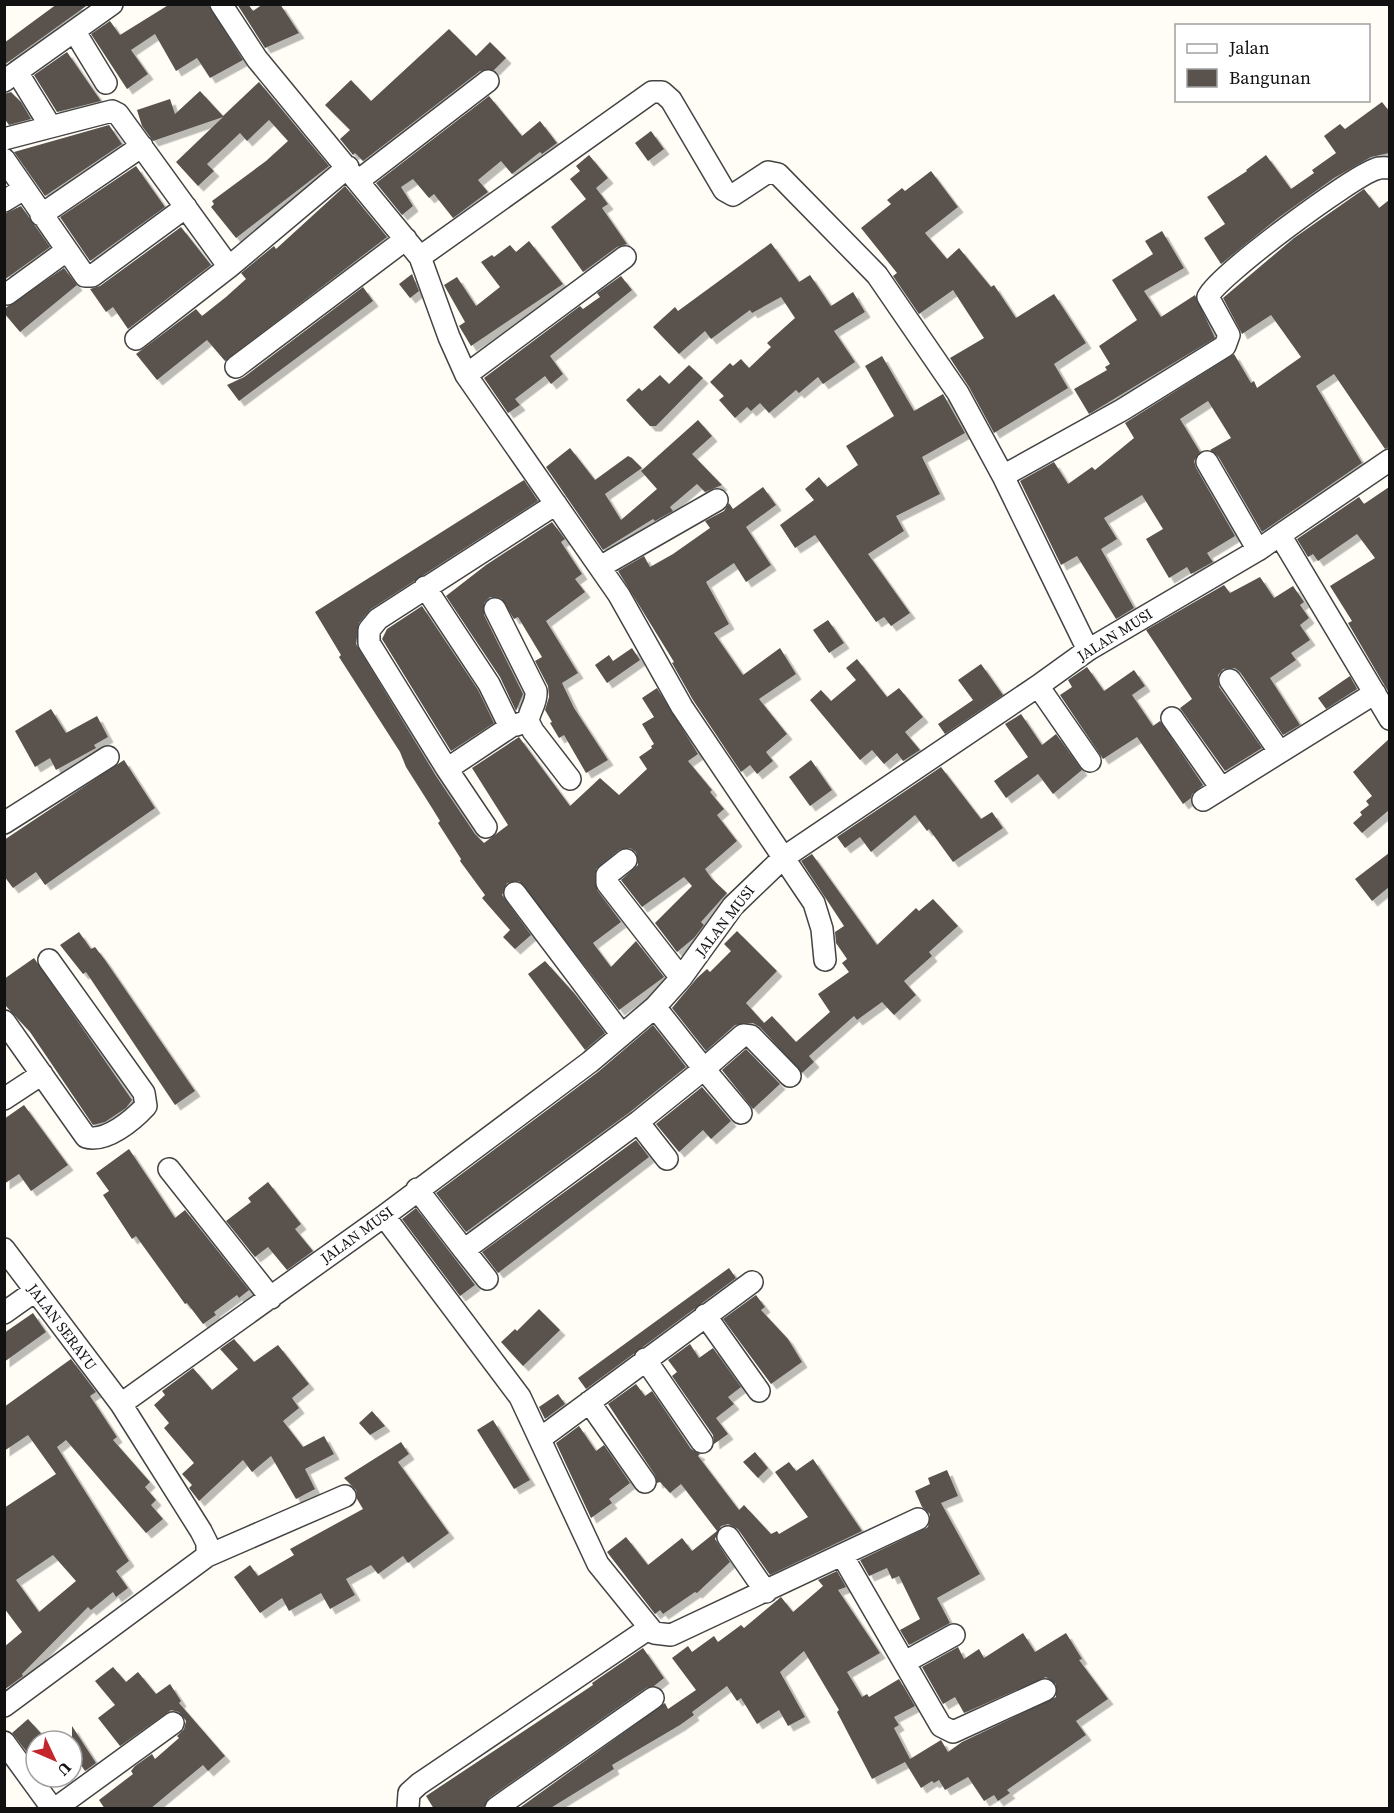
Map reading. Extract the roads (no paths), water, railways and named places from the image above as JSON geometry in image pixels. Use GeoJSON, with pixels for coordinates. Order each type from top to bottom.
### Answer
{"type":"FeatureCollection","features":[{"type":"Feature","properties":{"kind":"street"},"geometry":{"type":"LineString","coordinates":[[46,119],[11,76],[112,4]]}},
{"type":"Feature","properties":{"kind":"street"},"geometry":{"type":"LineString","coordinates":[[221,4],[257,58],[420,257],[449,337],[466,375],[619,595],[682,707],[814,903],[822,929],[825,960]]}},
{"type":"Feature","properties":{"kind":"street"},"geometry":{"type":"LineString","coordinates":[[75,32],[106,83]]}},
{"type":"Feature","properties":{"kind":"street"},"geometry":{"type":"LineString","coordinates":[[136,339],[353,174],[488,81]]}},
{"type":"Feature","properties":{"kind":"street"},"geometry":{"type":"LineString","coordinates":[[420,257],[651,92],[662,92],[671,100],[724,190],[733,195],[768,172],[774,172],[862,257],[958,393],[1003,476],[1088,650]]}},
{"type":"Feature","properties":{"kind":"street"},"geometry":{"type":"LineString","coordinates":[[4,140],[112,111],[118,114],[229,267]]}},
{"type":"Feature","properties":{"kind":"street"},"geometry":{"type":"LineString","coordinates":[[41,215],[142,146]]}},
{"type":"Feature","properties":{"kind":"street"},"geometry":{"type":"LineString","coordinates":[[4,159],[85,276],[92,276],[186,207]]}},
{"type":"Feature","properties":{"kind":"street"},"geometry":{"type":"LineString","coordinates":[[1003,476],[1122,410],[1220,350],[1225,346],[1229,335],[1208,297],[1217,283],[1238,264],[1353,183],[1375,169],[1389,168]]}},
{"type":"Feature","properties":{"kind":"street"},"geometry":{"type":"LineString","coordinates":[[4,201],[24,189]]}},
{"type":"Feature","properties":{"kind":"street"},"geometry":{"type":"LineString","coordinates":[[236,367],[406,239]]}},
{"type":"Feature","properties":{"kind":"street"},"geometry":{"type":"LineString","coordinates":[[7,294],[66,251]]}},
{"type":"Feature","properties":{"kind":"street"},"geometry":{"type":"LineString","coordinates":[[466,375],[625,257]]}},
{"type":"Feature","properties":{"kind":"street","name":"JALAN MUSI"},"geometry":{"type":"LineString","coordinates":[[121,1404],[384,1216],[622,1035],[654,1007],[681,978],[734,906],[783,858],[1088,650],[1258,550],[1389,460]]}},
{"type":"Feature","properties":{"kind":"street"},"geometry":{"type":"LineString","coordinates":[[1207,462],[1258,550]]}},
{"type":"Feature","properties":{"kind":"street"},"geometry":{"type":"LineString","coordinates":[[600,567],[717,500]]}},
{"type":"Feature","properties":{"kind":"street"},"geometry":{"type":"LineString","coordinates":[[486,827],[369,643],[369,630],[378,619],[425,587],[556,504]]}},
{"type":"Feature","properties":{"kind":"street"},"geometry":{"type":"LineString","coordinates":[[1280,535],[1389,719]]}},
{"type":"Feature","properties":{"kind":"street"},"geometry":{"type":"LineString","coordinates":[[425,587],[489,684],[519,724],[533,731],[570,779]]}},
{"type":"Feature","properties":{"kind":"street"},"geometry":{"type":"LineString","coordinates":[[447,769],[519,724],[537,702],[536,691],[495,609]]}},
{"type":"Feature","properties":{"kind":"street"},"geometry":{"type":"LineString","coordinates":[[1230,680],[1280,751]]}},
{"type":"Feature","properties":{"kind":"street"},"geometry":{"type":"LineString","coordinates":[[1038,686],[1090,761]]}},
{"type":"Feature","properties":{"kind":"street"},"geometry":{"type":"LineString","coordinates":[[1203,800],[1375,693]]}},
{"type":"Feature","properties":{"kind":"street"},"geometry":{"type":"LineString","coordinates":[[1172,718],[1221,788]]}},
{"type":"Feature","properties":{"kind":"street"},"geometry":{"type":"LineString","coordinates":[[6,818],[108,757]]}},
{"type":"Feature","properties":{"kind":"street"},"geometry":{"type":"LineString","coordinates":[[626,860],[607,875],[607,883],[681,978]]}},
{"type":"Feature","properties":{"kind":"street"},"geometry":{"type":"LineString","coordinates":[[515,893],[622,1035]]}},
{"type":"Feature","properties":{"kind":"street"},"geometry":{"type":"LineString","coordinates":[[4,1021],[86,1137],[101,1138],[124,1125],[146,1106],[144,1093],[49,960]]}},
{"type":"Feature","properties":{"kind":"street"},"geometry":{"type":"LineString","coordinates":[[654,1007],[741,1113]]}},
{"type":"Feature","properties":{"kind":"street"},"geometry":{"type":"LineString","coordinates":[[464,1250],[638,1122],[743,1035],[748,1034],[790,1076]]}},
{"type":"Feature","properties":{"kind":"street"},"geometry":{"type":"LineString","coordinates":[[4,1099],[42,1074]]}},
{"type":"Feature","properties":{"kind":"street"},"geometry":{"type":"LineString","coordinates":[[638,1122],[667,1159]]}},
{"type":"Feature","properties":{"kind":"street"},"geometry":{"type":"LineString","coordinates":[[169,1169],[271,1298]]}},
{"type":"Feature","properties":{"kind":"street"},"geometry":{"type":"LineString","coordinates":[[417,1189],[487,1279]]}},
{"type":"Feature","properties":{"kind":"street"},"geometry":{"type":"LineString","coordinates":[[384,1216],[520,1397],[598,1564],[648,1629],[661,1636],[671,1635],[918,1519]]}},
{"type":"Feature","properties":{"kind":"street","name":"JALAN SERAYU"},"geometry":{"type":"LineString","coordinates":[[4,1249],[121,1404],[201,1531],[207,1543],[207,1556]]}},
{"type":"Feature","properties":{"kind":"street"},"geometry":{"type":"LineString","coordinates":[[541,1438],[752,1282]]}},
{"type":"Feature","properties":{"kind":"street"},"geometry":{"type":"LineString","coordinates":[[4,1313],[35,1291]]}},
{"type":"Feature","properties":{"kind":"street"},"geometry":{"type":"LineString","coordinates":[[705,1315],[759,1391]]}},
{"type":"Feature","properties":{"kind":"street"},"geometry":{"type":"LineString","coordinates":[[645,1359],[702,1442]]}},
{"type":"Feature","properties":{"kind":"street"},"geometry":{"type":"LineString","coordinates":[[589,1402],[645,1482]]}},
{"type":"Feature","properties":{"kind":"street"},"geometry":{"type":"LineString","coordinates":[[4,1706],[207,1556],[345,1496]]}},
{"type":"Feature","properties":{"kind":"street"},"geometry":{"type":"LineString","coordinates":[[728,1537],[766,1592]]}},
{"type":"Feature","properties":{"kind":"street"},"geometry":{"type":"LineString","coordinates":[[842,1555],[941,1726],[953,1732],[1045,1690]]}},
{"type":"Feature","properties":{"kind":"street"},"geometry":{"type":"LineString","coordinates":[[408,1809],[409,1793],[419,1784],[648,1629]]}},
{"type":"Feature","properties":{"kind":"street"},"geometry":{"type":"LineString","coordinates":[[905,1662],[954,1635]]}},
{"type":"Feature","properties":{"kind":"street"},"geometry":{"type":"LineString","coordinates":[[496,1809],[653,1698]]}},
{"type":"Feature","properties":{"kind":"street"},"geometry":{"type":"LineString","coordinates":[[4,1742],[54,1809],[173,1723]]}}]}
